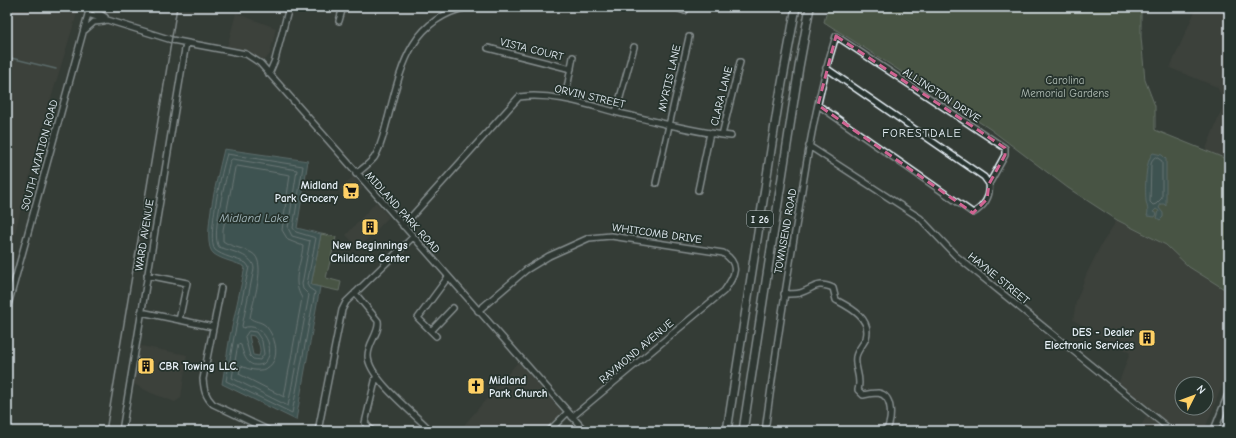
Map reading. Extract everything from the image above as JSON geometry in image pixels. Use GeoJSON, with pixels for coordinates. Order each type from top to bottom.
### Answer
{"type":"FeatureCollection","features":[{"type":"Feature","properties":{"kind":"highway","name":"I 26"},"geometry":{"type":"LineString","coordinates":[[727,431],[778,105],[796,7]]}},
{"type":"Feature","properties":{"kind":"highway","name":"I 26"},"geometry":{"type":"LineString","coordinates":[[743,431],[798,74],[810,7]]}},
{"type":"Feature","properties":{"kind":"main road"},"geometry":{"type":"LineString","coordinates":[[1214,431],[1229,393]]}},
{"type":"Feature","properties":{"kind":"street","name":"SOUTH AVIATION ROAD"},"geometry":{"type":"LineString","coordinates":[[7,309],[90,7]]}},
{"type":"Feature","properties":{"kind":"street"},"geometry":{"type":"LineString","coordinates":[[94,7],[99,14],[111,21]]}},
{"type":"Feature","properties":{"kind":"street"},"geometry":{"type":"LineString","coordinates":[[269,74],[275,60],[289,7]]}},
{"type":"Feature","properties":{"kind":"street"},"geometry":{"type":"LineString","coordinates":[[339,21],[343,7]]}},
{"type":"Feature","properties":{"kind":"street"},"geometry":{"type":"LineString","coordinates":[[356,174],[369,164],[379,148],[400,72],[405,57],[413,43],[421,33],[437,19],[451,11],[468,7]]}},
{"type":"Feature","properties":{"kind":"street"},"geometry":{"type":"LineString","coordinates":[[674,7],[685,11]]}},
{"type":"Feature","properties":{"kind":"street","name":"MIDLAND PARK ROAD"},"geometry":{"type":"LineString","coordinates":[[88,14],[186,43],[246,54],[260,63],[356,174],[585,431]]}},
{"type":"Feature","properties":{"kind":"street"},"geometry":{"type":"LineString","coordinates":[[83,32],[94,22],[111,21]]}},
{"type":"Feature","properties":{"kind":"street","name":"TOWNSEND ROAD"},"geometry":{"type":"LineString","coordinates":[[765,431],[784,294],[809,146],[826,68],[836,36]]}},
{"type":"Feature","properties":{"kind":"street","name":"ALLINGTON DRIVE"},"geometry":{"type":"LineString","coordinates":[[836,36],[1005,148],[1005,156],[989,184]]}},
{"type":"Feature","properties":{"kind":"street","name":"MYRTIS LANE"},"geometry":{"type":"LineString","coordinates":[[656,183],[689,37]]}},
{"type":"Feature","properties":{"kind":"street","name":"WARD AVENUE"},"geometry":{"type":"LineString","coordinates":[[122,431],[186,43]]}},
{"type":"Feature","properties":{"kind":"street"},"geometry":{"type":"LineString","coordinates":[[616,112],[634,46]]}},
{"type":"Feature","properties":{"kind":"street","name":"VISTA COURT"},"geometry":{"type":"LineString","coordinates":[[488,48],[571,69]]}},
{"type":"Feature","properties":{"kind":"street"},"geometry":{"type":"LineString","coordinates":[[565,99],[573,57]]}},
{"type":"Feature","properties":{"kind":"street","name":"CLARA LANE"},"geometry":{"type":"LineString","coordinates":[[722,135],[740,62]]}},
{"type":"Feature","properties":{"kind":"street"},"geometry":{"type":"LineString","coordinates":[[818,105],[973,213],[980,209],[987,199],[989,184],[984,177],[826,68]]}},
{"type":"Feature","properties":{"kind":"street","name":"ORVIN STREET"},"geometry":{"type":"LineString","coordinates":[[403,226],[519,97],[539,95],[565,99],[669,124],[731,136]]}},
{"type":"Feature","properties":{"kind":"street"},"geometry":{"type":"LineString","coordinates":[[698,190],[710,133]]}},
{"type":"Feature","properties":{"kind":"street","name":"HAYNE STREET"},"geometry":{"type":"LineString","coordinates":[[809,146],[920,218],[955,255],[1172,431]]}},
{"type":"Feature","properties":{"kind":"street","name":"WHITCOMB DRIVE"},"geometry":{"type":"LineString","coordinates":[[478,311],[526,270],[543,259],[589,238],[601,236],[723,253],[731,258],[734,264],[733,279],[724,291],[713,300]]}},
{"type":"Feature","properties":{"kind":"street"},"geometry":{"type":"LineString","coordinates":[[318,431],[342,310],[346,302],[413,237]]}},
{"type":"Feature","properties":{"kind":"street"},"geometry":{"type":"LineString","coordinates":[[147,275],[187,283],[179,320]]}},
{"type":"Feature","properties":{"kind":"street"},"geometry":{"type":"LineString","coordinates":[[436,336],[418,318],[448,277]]}},
{"type":"Feature","properties":{"kind":"street"},"geometry":{"type":"LineString","coordinates":[[784,294],[800,293],[814,285],[824,285],[833,288],[836,300],[848,306],[864,321],[867,331],[866,338],[856,356],[861,382],[858,390],[863,395],[879,393],[886,397],[889,402],[890,412],[886,431]]}},
{"type":"Feature","properties":{"kind":"street"},"geometry":{"type":"LineString","coordinates":[[221,288],[203,379],[206,397],[213,404],[270,431]]}},
{"type":"Feature","properties":{"kind":"street"},"geometry":{"type":"LineString","coordinates":[[355,293],[378,321],[379,326],[369,343],[368,356],[371,370],[376,377],[427,427],[427,431]]}},
{"type":"Feature","properties":{"kind":"street","name":"RAYMOND AVENUE"},"geometry":{"type":"LineString","coordinates":[[572,417],[713,300]]}},
{"type":"Feature","properties":{"kind":"street"},"geometry":{"type":"LineString","coordinates":[[431,330],[453,308]]}},
{"type":"Feature","properties":{"kind":"street"},"geometry":{"type":"LineString","coordinates":[[141,312],[213,326]]}},
{"type":"Feature","properties":{"kind":"street"},"geometry":{"type":"LineString","coordinates":[[372,431],[366,423],[376,377]]}},
{"type":"Feature","properties":{"kind":"street"},"geometry":{"type":"LineString","coordinates":[[549,431],[568,412]]}},
{"type":"Feature","properties":{"kind":"highlighted area"},"geometry":{"type":"Polygon","coordinates":[[[836,36],[1005,148],[1005,155],[989,184],[987,199],[973,213],[818,105],[836,36]]]}},
{"type":"Feature","properties":{"kind":"shaded area"},"geometry":{"type":"Polygon","coordinates":[[[7,7],[79,7],[45,118],[7,263],[7,7]]]}},
{"type":"Feature","properties":{"kind":"shaded area"},"geometry":{"type":"Polygon","coordinates":[[[1229,7],[1229,160],[1205,151],[1225,102],[1217,87],[1170,68],[1195,11],[1229,7]]]}},
{"type":"Feature","properties":{"kind":"shaded area"},"geometry":{"type":"Polygon","coordinates":[[[236,13],[276,28],[270,54],[266,59],[261,60],[249,52],[227,47],[236,13]]]}},
{"type":"Feature","properties":{"kind":"shaded area"},"geometry":{"type":"Polygon","coordinates":[[[353,177],[363,188],[351,200],[340,188],[353,177]]]}},
{"type":"Feature","properties":{"kind":"shaded area"},"geometry":{"type":"Polygon","coordinates":[[[376,202],[389,217],[359,248],[346,235],[376,202]]]}},
{"type":"Feature","properties":{"kind":"shaded area"},"geometry":{"type":"Polygon","coordinates":[[[1117,220],[1166,245],[1189,267],[1229,292],[1229,369],[1214,406],[1214,376],[1174,376],[1174,416],[1210,416],[1204,431],[1138,431],[1149,412],[1117,387],[1130,353],[1073,320],[1076,302],[1086,275],[1101,245],[1117,220]]]}},
{"type":"Feature","properties":{"kind":"shaded area"},"geometry":{"type":"Polygon","coordinates":[[[136,345],[187,355],[181,398],[175,402],[151,393],[130,382],[136,345]]]}},
{"type":"Feature","properties":{"kind":"shaded area"},"geometry":{"type":"Polygon","coordinates":[[[518,362],[565,415],[549,431],[459,431],[518,362]]]}},
{"type":"Feature","properties":{"kind":"green space","name":"Carolina Memorial Gardens"},"geometry":{"type":"Polygon","coordinates":[[[828,7],[1141,7],[1141,37],[1145,80],[1155,106],[1155,130],[1229,160],[1229,292],[1189,267],[1166,245],[1117,220],[1068,188],[990,129],[824,22],[828,7]]]}},
{"type":"Feature","properties":{"kind":"green space"},"geometry":{"type":"Polygon","coordinates":[[[321,234],[336,237],[326,278],[341,282],[339,291],[311,285],[321,234]]]}},
{"type":"Feature","properties":{"kind":"water","name":"Midland Lake"},"geometry":{"type":"Polygon","coordinates":[[[224,149],[308,161],[297,228],[321,234],[311,285],[320,287],[296,420],[222,384],[230,336],[245,267],[217,256],[210,247],[209,236],[212,204],[224,149]],[[249,335],[253,355],[259,356],[259,345],[254,336],[249,335]]]}},
{"type":"Feature","properties":{"kind":"water"},"geometry":{"type":"Polygon","coordinates":[[[1153,153],[1162,155],[1166,159],[1166,206],[1161,204],[1159,208],[1163,213],[1163,217],[1160,220],[1157,218],[1159,211],[1156,209],[1153,212],[1157,214],[1155,217],[1147,216],[1146,176],[1148,162],[1153,153]]]}},
{"type":"Feature","properties":{"kind":"waterway"},"geometry":{"type":"LineString","coordinates":[[1113,7],[1121,10],[1144,7]]}},
{"type":"Feature","properties":{"kind":"waterway"},"geometry":{"type":"LineString","coordinates":[[7,57],[56,69]]}},
{"type":"Feature","properties":{"kind":"railway"},"geometry":{"type":"LineString","coordinates":[[106,431],[177,7]]}},
{"type":"Feature","properties":{"kind":"place","name":"Midland Park Grocery"},"geometry":{"type":"Point","coordinates":[351,191]}},
{"type":"Feature","properties":{"kind":"place","name":"New Beginnings Childcare Center"},"geometry":{"type":"Point","coordinates":[370,227]}},
{"type":"Feature","properties":{"kind":"place","name":"DES - Dealer Electronic Services"},"geometry":{"type":"Point","coordinates":[1147,338]}},
{"type":"Feature","properties":{"kind":"place","name":"CBR Towing LLC."},"geometry":{"type":"Point","coordinates":[146,366]}},
{"type":"Feature","properties":{"kind":"place","name":"Midland Park Church"},"geometry":{"type":"Point","coordinates":[476,386]}},
{"type":"Feature","properties":{"kind":"district","name":"FORESTDALE"},"geometry":{"type":"Point","coordinates":[922,133]}}]}
